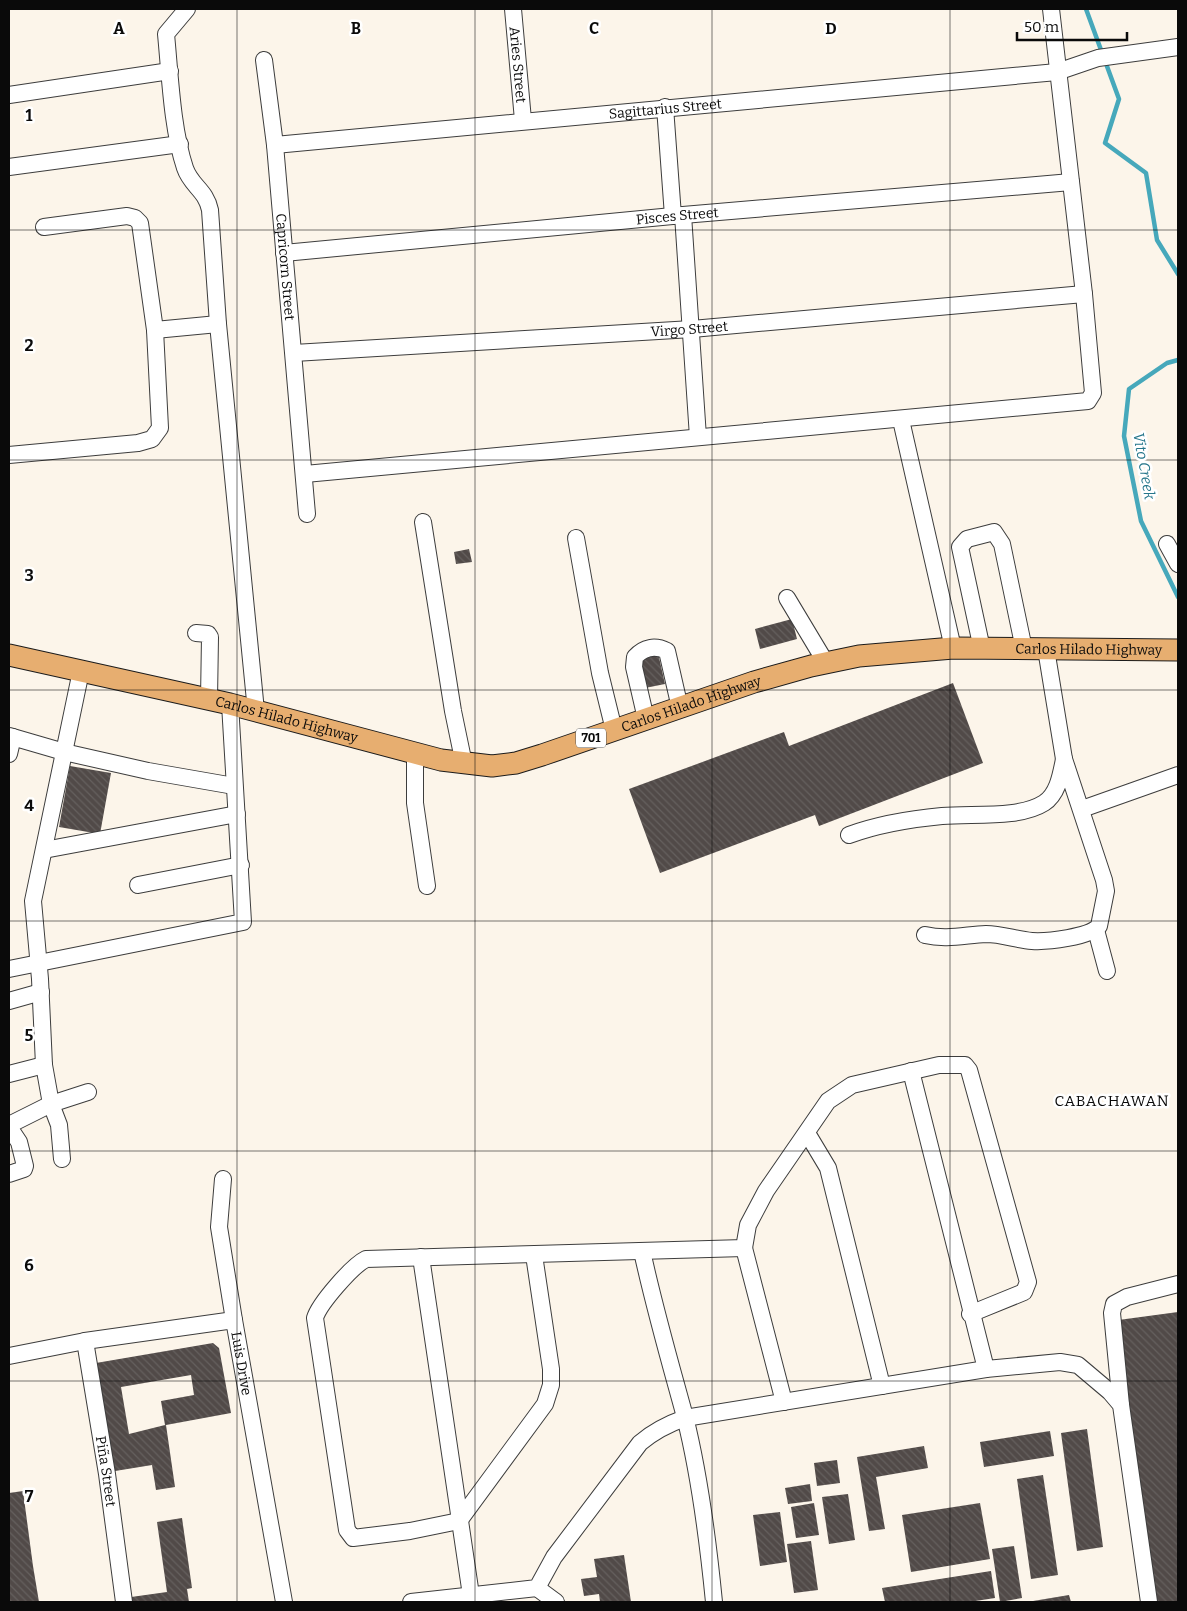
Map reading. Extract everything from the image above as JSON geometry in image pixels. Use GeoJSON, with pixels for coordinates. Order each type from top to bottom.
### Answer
{"type":"FeatureCollection","features":[{"type":"Feature","properties":{"kind":"main road","name":"Carlos Hilado Highway"},"geometry":{"type":"LineString","coordinates":[[9,655],[210,699],[415,753],[464,764],[492,766],[516,763],[754,682],[859,656],[953,648],[1178,650]]}},
{"type":"Feature","properties":{"kind":"street"},"geometry":{"type":"LineString","coordinates":[[187,9],[166,34],[180,144],[188,176],[208,200],[218,324],[256,711]]}},
{"type":"Feature","properties":{"kind":"street","name":"Aries Street"},"geometry":{"type":"LineString","coordinates":[[513,9],[523,120]]}},
{"type":"Feature","properties":{"kind":"street"},"geometry":{"type":"LineString","coordinates":[[304,474],[901,420],[1088,401],[1093,393],[1084,294],[1051,9]]}},
{"type":"Feature","properties":{"kind":"street","name":"Sagittarius Street"},"geometry":{"type":"LineString","coordinates":[[274,145],[523,120],[1057,72],[1104,57],[1178,47]]}},
{"type":"Feature","properties":{"kind":"street","name":"Capricorn Street"},"geometry":{"type":"LineString","coordinates":[[264,60],[294,353],[307,514]]}},
{"type":"Feature","properties":{"kind":"street"},"geometry":{"type":"LineString","coordinates":[[9,95],[170,71]]}},
{"type":"Feature","properties":{"kind":"street"},"geometry":{"type":"LineString","coordinates":[[665,107],[692,329],[698,437]]}},
{"type":"Feature","properties":{"kind":"street"},"geometry":{"type":"LineString","coordinates":[[9,166],[180,144]]}},
{"type":"Feature","properties":{"kind":"street","name":"Pisces Street"},"geometry":{"type":"LineString","coordinates":[[284,253],[678,215],[1071,182]]}},
{"type":"Feature","properties":{"kind":"street"},"geometry":{"type":"LineString","coordinates":[[9,455],[138,443],[152,439],[160,428],[155,330],[141,227],[137,220],[127,216],[44,227]]}},
{"type":"Feature","properties":{"kind":"street","name":"Virgo Street"},"geometry":{"type":"LineString","coordinates":[[294,353],[692,329],[1084,294]]}},
{"type":"Feature","properties":{"kind":"street"},"geometry":{"type":"LineString","coordinates":[[155,330],[218,324]]}},
{"type":"Feature","properties":{"kind":"street"},"geometry":{"type":"LineString","coordinates":[[901,420],[953,648]]}},
{"type":"Feature","properties":{"kind":"street"},"geometry":{"type":"LineString","coordinates":[[423,522],[453,711],[464,764]]}},
{"type":"Feature","properties":{"kind":"street"},"geometry":{"type":"LineString","coordinates":[[982,648],[960,547],[966,539],[994,532],[1002,544],[1024,649]]}},
{"type":"Feature","properties":{"kind":"street"},"geometry":{"type":"LineString","coordinates":[[576,538],[598,663],[614,730]]}},
{"type":"Feature","properties":{"kind":"street"},"geometry":{"type":"LineString","coordinates":[[1167,544],[1178,564]]}},
{"type":"Feature","properties":{"kind":"street"},"geometry":{"type":"LineString","coordinates":[[787,598],[826,663]]}},
{"type":"Feature","properties":{"kind":"street"},"geometry":{"type":"LineString","coordinates":[[196,632],[208,634],[210,637],[210,699]]}},
{"type":"Feature","properties":{"kind":"street"},"geometry":{"type":"LineString","coordinates":[[646,719],[634,667],[636,657],[648,648],[661,648],[667,651],[680,708]]}},
{"type":"Feature","properties":{"kind":"street"},"geometry":{"type":"LineString","coordinates":[[1046,649],[1064,759],[1082,809],[1106,890],[1103,915],[1096,930],[1107,970]]}},
{"type":"Feature","properties":{"kind":"street"},"geometry":{"type":"LineString","coordinates":[[62,1159],[59,1125],[51,1104],[44,1065],[41,992],[33,901],[81,671]]}},
{"type":"Feature","properties":{"kind":"street"},"geometry":{"type":"LineString","coordinates":[[9,969],[240,924],[245,919],[234,786],[230,704]]}},
{"type":"Feature","properties":{"kind":"street"},"geometry":{"type":"LineString","coordinates":[[9,754],[11,736],[64,752],[234,786]]}},
{"type":"Feature","properties":{"kind":"street"},"geometry":{"type":"LineString","coordinates":[[415,753],[415,803],[427,886]]}},
{"type":"Feature","properties":{"kind":"street"},"geometry":{"type":"LineString","coordinates":[[849,835],[875,825],[942,816],[1011,813],[1036,807],[1052,796],[1064,759]]}},
{"type":"Feature","properties":{"kind":"street"},"geometry":{"type":"LineString","coordinates":[[1082,809],[1178,775]]}},
{"type":"Feature","properties":{"kind":"street"},"geometry":{"type":"LineString","coordinates":[[44,850],[237,814]]}},
{"type":"Feature","properties":{"kind":"street"},"geometry":{"type":"LineString","coordinates":[[138,885],[241,864]]}},
{"type":"Feature","properties":{"kind":"street"},"geometry":{"type":"LineString","coordinates":[[925,935],[946,938],[997,934],[1042,941],[1079,936],[1096,930]]}},
{"type":"Feature","properties":{"kind":"street"},"geometry":{"type":"LineString","coordinates":[[9,1001],[41,992]]}},
{"type":"Feature","properties":{"kind":"street"},"geometry":{"type":"LineString","coordinates":[[784,1402],[744,1248],[748,1225],[766,1191],[828,1101],[852,1085],[911,1071],[953,1064],[968,1067],[1028,1282],[1024,1292],[970,1314]]}},
{"type":"Feature","properties":{"kind":"street"},"geometry":{"type":"LineString","coordinates":[[9,1074],[44,1065]]}},
{"type":"Feature","properties":{"kind":"street"},"geometry":{"type":"LineString","coordinates":[[911,1071],[970,1314],[986,1369]]}},
{"type":"Feature","properties":{"kind":"street"},"geometry":{"type":"LineString","coordinates":[[9,1174],[24,1169],[25,1166],[19,1142],[9,1126],[51,1104],[88,1092]]}},
{"type":"Feature","properties":{"kind":"street"},"geometry":{"type":"LineString","coordinates":[[807,1133],[828,1168],[882,1386]]}},
{"type":"Feature","properties":{"kind":"street"},"geometry":{"type":"LineString","coordinates":[[223,1179],[219,1227],[234,1320]]}},
{"type":"Feature","properties":{"kind":"street"},"geometry":{"type":"LineString","coordinates":[[534,1255],[551,1369],[549,1395],[545,1404],[459,1521],[392,1534],[353,1538],[347,1530],[315,1318],[354,1267],[366,1259],[744,1248]]}},
{"type":"Feature","properties":{"kind":"street"},"geometry":{"type":"LineString","coordinates":[[642,1251],[659,1328],[685,1418],[699,1494],[714,1602]]}},
{"type":"Feature","properties":{"kind":"street"},"geometry":{"type":"LineString","coordinates":[[421,1257],[471,1598]]}},
{"type":"Feature","properties":{"kind":"street"},"geometry":{"type":"LineString","coordinates":[[1149,1602],[1120,1405],[1113,1319],[1114,1304],[1128,1297],[1178,1284]]}},
{"type":"Feature","properties":{"kind":"street","name":"Luis Drive"},"geometry":{"type":"LineString","coordinates":[[9,1356],[85,1341],[234,1320],[284,1602]]}},
{"type":"Feature","properties":{"kind":"street","name":"Piña Street"},"geometry":{"type":"LineString","coordinates":[[85,1341],[107,1474],[124,1602]]}},
{"type":"Feature","properties":{"kind":"street"},"geometry":{"type":"LineString","coordinates":[[537,1588],[554,1556],[640,1443],[654,1431],[685,1418],[986,1369],[1070,1363],[1078,1365],[1100,1382],[1120,1405]]}},
{"type":"Feature","properties":{"kind":"street"},"geometry":{"type":"LineString","coordinates":[[411,1602],[471,1598],[537,1588],[556,1602]]}},
{"type":"Feature","properties":{"kind":"building"},"geometry":{"type":"Polygon","coordinates":[[[469,549],[472,562],[456,564],[454,552],[469,549]]]}},
{"type":"Feature","properties":{"kind":"building"},"geometry":{"type":"Polygon","coordinates":[[[792,619],[797,639],[760,649],[755,629],[792,619]]]}},
{"type":"Feature","properties":{"kind":"building"},"geometry":{"type":"Polygon","coordinates":[[[658,653],[665,684],[645,688],[638,657],[658,653]]]}},
{"type":"Feature","properties":{"kind":"building"},"geometry":{"type":"Polygon","coordinates":[[[953,683],[983,763],[819,826],[815,815],[660,873],[629,789],[784,732],[789,746],[953,683]]]}},
{"type":"Feature","properties":{"kind":"building"},"geometry":{"type":"Polygon","coordinates":[[[70,766],[111,773],[100,834],[59,827],[70,766]]]}},
{"type":"Feature","properties":{"kind":"building"},"geometry":{"type":"Polygon","coordinates":[[[1178,1312],[1178,1602],[1153,1602],[1111,1321],[1178,1312]]]}},
{"type":"Feature","properties":{"kind":"building"},"geometry":{"type":"Polygon","coordinates":[[[213,1343],[219,1348],[231,1413],[166,1425],[175,1487],[156,1490],[152,1465],[109,1472],[96,1363],[213,1343]],[[191,1375],[121,1387],[129,1434],[165,1425],[161,1401],[194,1395],[191,1375]]]}},
{"type":"Feature","properties":{"kind":"building"},"geometry":{"type":"Polygon","coordinates":[[[1087,1429],[1103,1547],[1077,1551],[1061,1433],[1087,1429]]]}},
{"type":"Feature","properties":{"kind":"building"},"geometry":{"type":"Polygon","coordinates":[[[1050,1431],[1054,1456],[984,1467],[980,1442],[1050,1431]]]}},
{"type":"Feature","properties":{"kind":"building"},"geometry":{"type":"Polygon","coordinates":[[[924,1446],[928,1468],[876,1477],[885,1529],[869,1531],[857,1457],[924,1446]]]}},
{"type":"Feature","properties":{"kind":"building"},"geometry":{"type":"Polygon","coordinates":[[[837,1460],[840,1483],[817,1486],[814,1463],[837,1460]]]}},
{"type":"Feature","properties":{"kind":"building"},"geometry":{"type":"Polygon","coordinates":[[[1043,1475],[1058,1575],[1031,1579],[1017,1479],[1043,1475]]]}},
{"type":"Feature","properties":{"kind":"building"},"geometry":{"type":"Polygon","coordinates":[[[810,1484],[812,1501],[788,1504],[785,1488],[810,1484]]]}},
{"type":"Feature","properties":{"kind":"building"},"geometry":{"type":"Polygon","coordinates":[[[23,1491],[39,1602],[9,1602],[9,1493],[23,1491]]]}},
{"type":"Feature","properties":{"kind":"building"},"geometry":{"type":"Polygon","coordinates":[[[848,1494],[855,1540],[829,1544],[822,1497],[848,1494]]]}},
{"type":"Feature","properties":{"kind":"building"},"geometry":{"type":"Polygon","coordinates":[[[814,1503],[819,1535],[796,1538],[791,1507],[814,1503]]]}},
{"type":"Feature","properties":{"kind":"building"},"geometry":{"type":"Polygon","coordinates":[[[980,1503],[990,1559],[911,1572],[902,1515],[980,1503]]]}},
{"type":"Feature","properties":{"kind":"building"},"geometry":{"type":"Polygon","coordinates":[[[780,1512],[787,1562],[760,1566],[753,1515],[780,1512]]]}},
{"type":"Feature","properties":{"kind":"building"},"geometry":{"type":"Polygon","coordinates":[[[182,1518],[192,1588],[187,1589],[189,1602],[125,1602],[124,1598],[167,1592],[157,1522],[182,1518]]]}},
{"type":"Feature","properties":{"kind":"building"},"geometry":{"type":"Polygon","coordinates":[[[811,1541],[818,1590],[794,1593],[787,1544],[811,1541]]]}},
{"type":"Feature","properties":{"kind":"building"},"geometry":{"type":"Polygon","coordinates":[[[1014,1546],[1022,1598],[1000,1602],[992,1549],[1014,1546]]]}},
{"type":"Feature","properties":{"kind":"building"},"geometry":{"type":"Polygon","coordinates":[[[624,1555],[631,1602],[600,1602],[599,1594],[584,1596],[581,1579],[597,1577],[594,1559],[624,1555]]]}},
{"type":"Feature","properties":{"kind":"building"},"geometry":{"type":"Polygon","coordinates":[[[991,1571],[995,1598],[969,1602],[885,1602],[882,1588],[991,1571]]]}},
{"type":"Feature","properties":{"kind":"building"},"geometry":{"type":"Polygon","coordinates":[[[1069,1595],[1071,1602],[1033,1602],[1033,1601],[1069,1595]]]}},
{"type":"Feature","properties":{"kind":"waterway","name":"Vito Creek"},"geometry":{"type":"LineString","coordinates":[[1086,9],[1119,99],[1105,143],[1146,173],[1157,240],[1178,274]]}},
{"type":"Feature","properties":{"kind":"waterway","name":"Vito Creek"},"geometry":{"type":"LineString","coordinates":[[1178,360],[1167,363],[1129,389],[1124,436],[1141,521],[1178,597]]}},
{"type":"Feature","properties":{"kind":"district","name":"CABACHAWAN"},"geometry":{"type":"Point","coordinates":[1112,1101]}}]}
